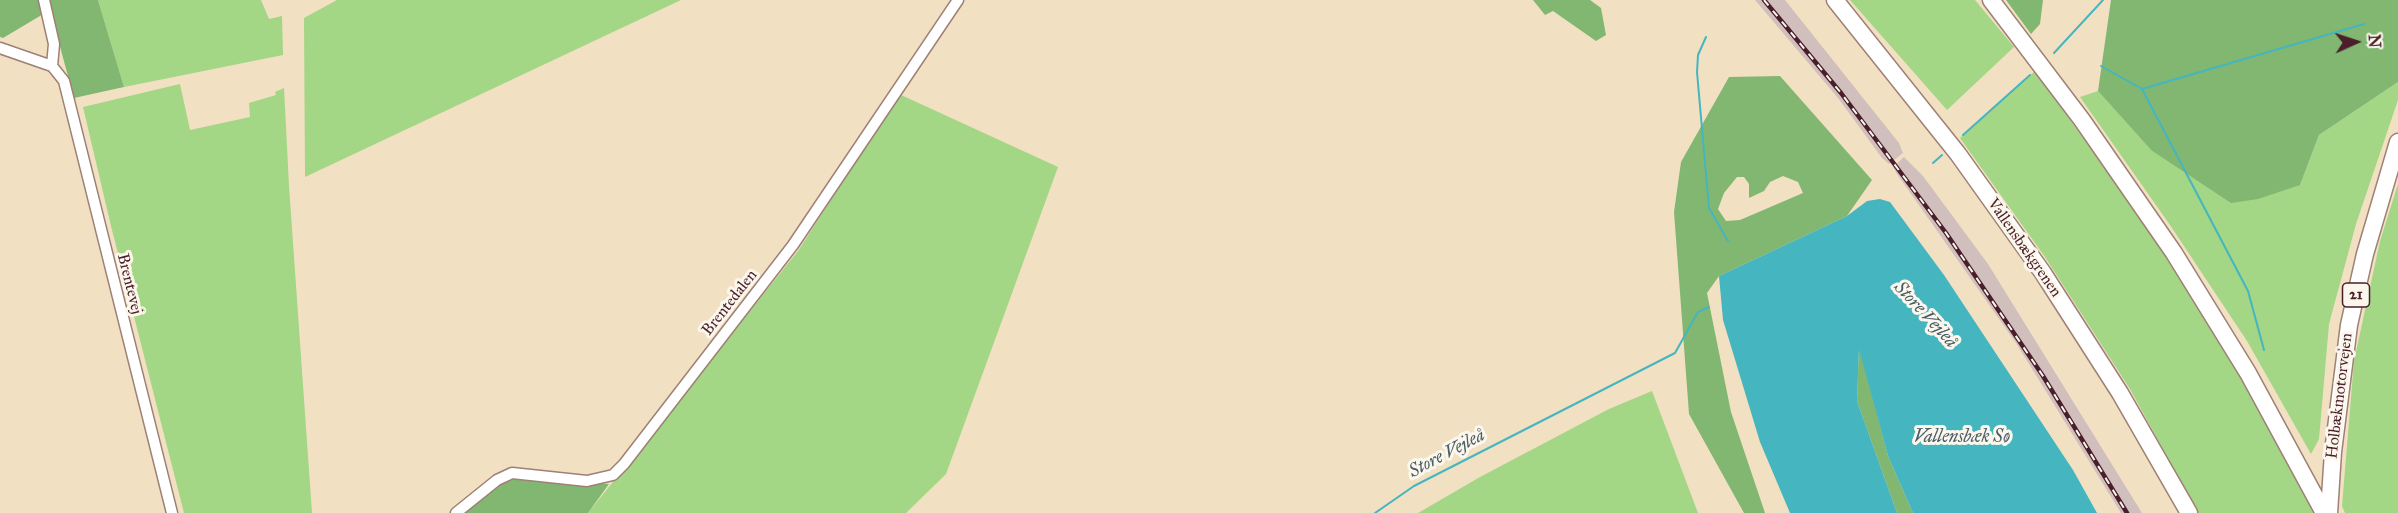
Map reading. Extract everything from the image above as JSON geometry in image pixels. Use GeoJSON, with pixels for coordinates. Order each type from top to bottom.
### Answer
{"type":"FeatureCollection","features":[{"type":"Feature","properties":{"kind":"highway","name":"Vallensbækgrenen"},"geometry":{"type":"LineString","coordinates":[[1835,0],[1951,145],[2043,273],[2120,393],[2189,513]]}},
{"type":"Feature","properties":{"kind":"highway"},"geometry":{"type":"LineString","coordinates":[[1991,0],[2082,120],[2174,253],[2247,373],[2324,513]]}},
{"type":"Feature","properties":{"kind":"highway","name":"Holbækmotorvejen"},"geometry":{"type":"LineString","coordinates":[[2329,513],[2333,452],[2349,325],[2365,254],[2398,142]]}},
{"type":"Feature","properties":{"kind":"street"},"geometry":{"type":"LineString","coordinates":[[0,48],[52,66],[54,44],[44,0]]}},
{"type":"Feature","properties":{"kind":"street","name":"Brentedalen"},"geometry":{"type":"LineString","coordinates":[[456,513],[497,480],[512,473],[587,481],[613,475],[624,464],[793,245],[958,0]]}},
{"type":"Feature","properties":{"kind":"street","name":"Brentevej"},"geometry":{"type":"LineString","coordinates":[[52,66],[64,81],[172,513]]}},
{"type":"Feature","properties":{"kind":"shaded area"},"geometry":{"type":"Polygon","coordinates":[[[1755,0],[1785,0],[1899,143],[1903,153],[1889,164],[1882,158],[1838,98],[1755,0]]]}},
{"type":"Feature","properties":{"kind":"shaded area"},"geometry":{"type":"Polygon","coordinates":[[[1904,157],[1923,176],[1988,264],[2142,513],[2121,513],[2016,343],[1897,174],[1893,167],[1904,157]]]}},
{"type":"Feature","properties":{"kind":"green space"},"geometry":{"type":"Polygon","coordinates":[[[0,0],[98,0],[124,87],[74,98],[50,10],[3,38],[0,37],[0,0]]]}},
{"type":"Feature","properties":{"kind":"green space"},"geometry":{"type":"Polygon","coordinates":[[[98,0],[261,0],[269,19],[282,16],[283,55],[124,87],[98,0]]]}},
{"type":"Feature","properties":{"kind":"green space"},"geometry":{"type":"Polygon","coordinates":[[[337,0],[681,0],[305,177],[304,18],[337,0]]]}},
{"type":"Feature","properties":{"kind":"green space"},"geometry":{"type":"Polygon","coordinates":[[[1533,0],[1590,0],[1601,8],[1606,35],[1596,41],[1553,11],[1545,15],[1533,0]]]}},
{"type":"Feature","properties":{"kind":"green space"},"geometry":{"type":"Polygon","coordinates":[[[1850,0],[1975,0],[2014,47],[1947,110],[1850,0]]]}},
{"type":"Feature","properties":{"kind":"green space"},"geometry":{"type":"Polygon","coordinates":[[[2006,0],[2043,0],[2040,24],[2031,34],[2006,0]]]}},
{"type":"Feature","properties":{"kind":"green space"},"geometry":{"type":"Polygon","coordinates":[[[2111,0],[2398,0],[2398,82],[2319,135],[2300,185],[2258,199],[2231,203],[2151,150],[2098,91],[2111,0]]]}},
{"type":"Feature","properties":{"kind":"green space"},"geometry":{"type":"Polygon","coordinates":[[[2035,71],[2165,252],[2240,375],[2316,513],[2198,513],[2130,389],[2045,257],[1960,138],[2035,71]]]}},
{"type":"Feature","properties":{"kind":"green space"},"geometry":{"type":"Polygon","coordinates":[[[1780,76],[1872,180],[1847,216],[1719,276],[1707,293],[1731,412],[1765,513],[1744,513],[1689,414],[1674,212],[1681,162],[1729,77],[1780,76]],[[1783,176],[1770,182],[1764,191],[1749,198],[1749,184],[1744,177],[1737,177],[1724,193],[1718,209],[1726,221],[1740,220],[1803,193],[1798,182],[1783,176]]]}},
{"type":"Feature","properties":{"kind":"green space"},"geometry":{"type":"Polygon","coordinates":[[[2398,82],[2398,100],[2356,224],[2329,324],[2319,439],[2311,454],[2247,341],[2170,225],[2080,97],[2098,91],[2151,150],[2300,185],[2319,135],[2398,82]]]}},
{"type":"Feature","properties":{"kind":"green space"},"geometry":{"type":"Polygon","coordinates":[[[180,84],[190,130],[250,117],[249,103],[276,95],[275,92],[284,88],[312,513],[184,513],[83,107],[180,84]]]}},
{"type":"Feature","properties":{"kind":"green space"},"geometry":{"type":"Polygon","coordinates":[[[899,94],[1058,167],[946,474],[906,513],[588,513],[798,251],[899,94]]]}},
{"type":"Feature","properties":{"kind":"green space"},"geometry":{"type":"Polygon","coordinates":[[[2398,184],[2398,513],[2345,513],[2342,506],[2354,361],[2380,241],[2398,184]]]}},
{"type":"Feature","properties":{"kind":"green space"},"geometry":{"type":"Polygon","coordinates":[[[1859,346],[1888,456],[1913,513],[1897,513],[1857,401],[1859,346]]]}},
{"type":"Feature","properties":{"kind":"green space"},"geometry":{"type":"Polygon","coordinates":[[[1652,391],[1698,513],[1418,513],[1480,477],[1609,409],[1652,391]]]}},
{"type":"Feature","properties":{"kind":"green space"},"geometry":{"type":"Polygon","coordinates":[[[522,476],[609,484],[588,513],[461,513],[494,487],[522,476]]]}},
{"type":"Feature","properties":{"kind":"water","name":"Vallensbæk Sø"},"geometry":{"type":"Polygon","coordinates":[[[1880,199],[1890,202],[1944,275],[2073,470],[2097,513],[1913,513],[1888,456],[1859,349],[1857,401],[1897,513],[1790,513],[1760,442],[1723,320],[1719,276],[1847,216],[1867,201],[1880,199]]]}},
{"type":"Feature","properties":{"kind":"waterway"},"geometry":{"type":"LineString","coordinates":[[2054,53],[2103,0]]}},
{"type":"Feature","properties":{"kind":"waterway"},"geometry":{"type":"LineString","coordinates":[[2101,66],[2142,89],[2364,24]]}},
{"type":"Feature","properties":{"kind":"waterway"},"geometry":{"type":"LineString","coordinates":[[1706,37],[1698,55],[1697,72],[1709,208],[1728,241]]}},
{"type":"Feature","properties":{"kind":"waterway"},"geometry":{"type":"LineString","coordinates":[[1963,135],[2030,75]]}},
{"type":"Feature","properties":{"kind":"waterway"},"geometry":{"type":"LineString","coordinates":[[2142,89],[2248,291],[2264,350]]}},
{"type":"Feature","properties":{"kind":"waterway"},"geometry":{"type":"LineString","coordinates":[[1933,163],[1942,155]]}},
{"type":"Feature","properties":{"kind":"waterway","name":"Store Vejleå"},"geometry":{"type":"LineString","coordinates":[[1375,513],[1414,486],[1675,353],[1698,312],[1709,307]]}},
{"type":"Feature","properties":{"kind":"railway"},"geometry":{"type":"LineString","coordinates":[[1764,0],[1841,93],[1946,233],[2043,376],[2127,513]]}}]}
